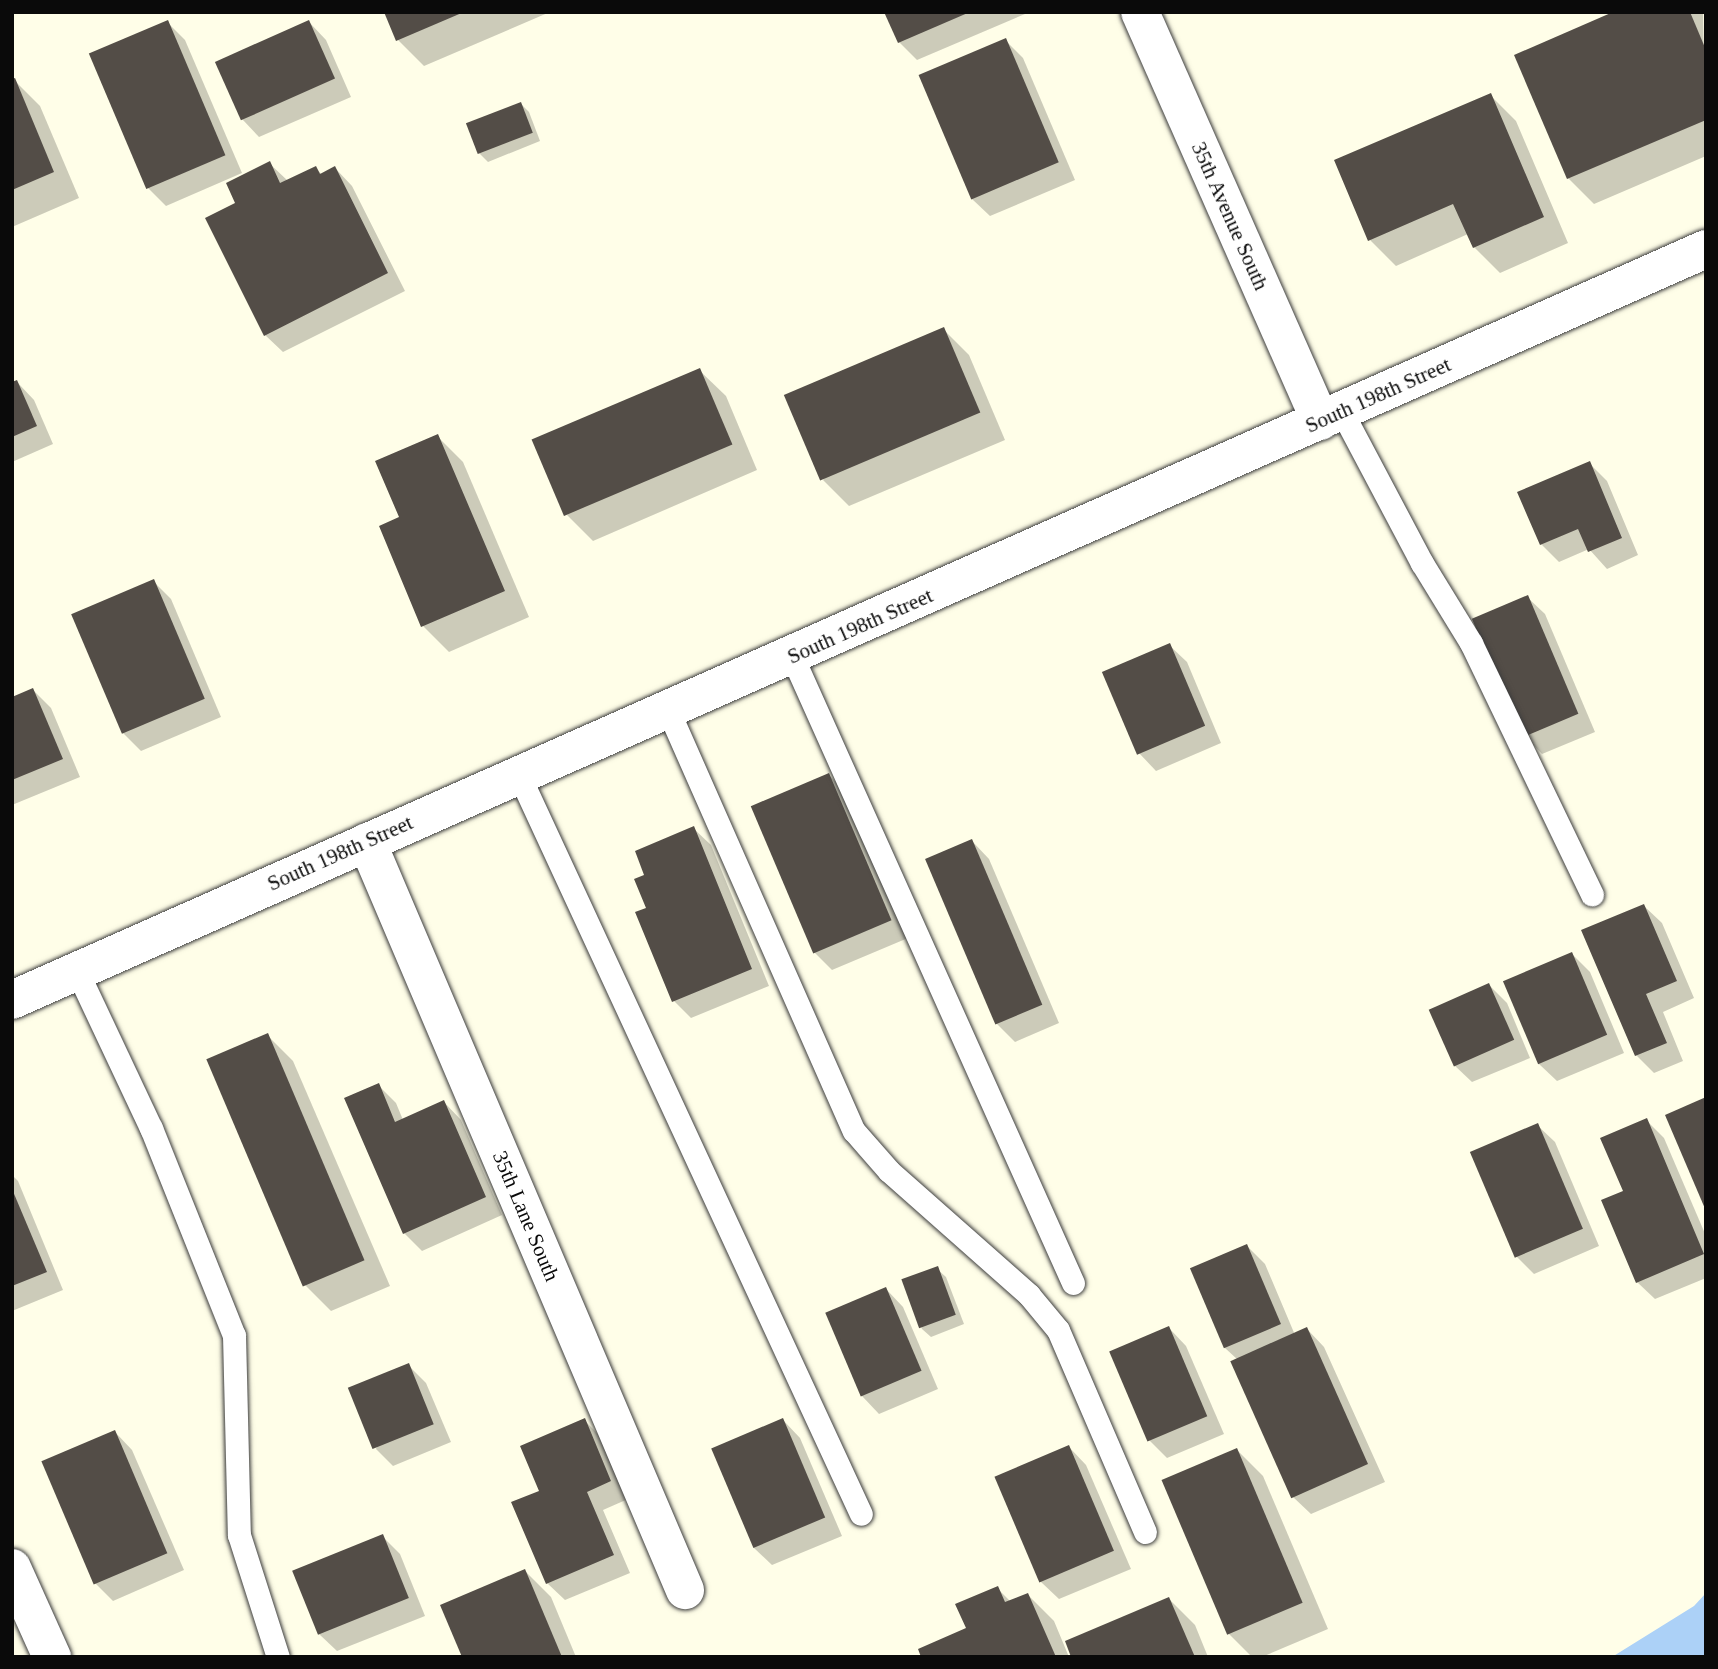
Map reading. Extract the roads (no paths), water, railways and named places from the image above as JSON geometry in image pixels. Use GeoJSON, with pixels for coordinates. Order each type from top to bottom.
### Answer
{"type":"FeatureCollection","features":[{"type":"Feature","properties":{"kind":"street","name":"35th Avenue South"},"geometry":{"type":"LineString","coordinates":[[1140,12],[1331,416]]}},
{"type":"Feature","properties":{"kind":"street","name":"South 198th Street"},"geometry":{"type":"LineString","coordinates":[[12,1000],[1706,248]]}},
{"type":"Feature","properties":{"kind":"street","name":"35th Lane South"},"geometry":{"type":"LineString","coordinates":[[367,842],[685,1590]]}},
{"type":"Feature","properties":{"kind":"street"},"geometry":{"type":"LineString","coordinates":[[12,1567],[52,1657]]}},
{"type":"Feature","properties":{"kind":"lane"},"geometry":{"type":"LineString","coordinates":[[1331,416],[1471,643],[1592,894]]}},
{"type":"Feature","properties":{"kind":"lane"},"geometry":{"type":"LineString","coordinates":[[792,656],[1073,1283]]}},
{"type":"Feature","properties":{"kind":"lane"},"geometry":{"type":"LineString","coordinates":[[668,710],[854,1131],[889,1171],[1029,1295],[1058,1330],[1145,1532]]}},
{"type":"Feature","properties":{"kind":"lane"},"geometry":{"type":"LineString","coordinates":[[519,775],[861,1514]]}},
{"type":"Feature","properties":{"kind":"lane"},"geometry":{"type":"LineString","coordinates":[[77,971],[151,1128],[234,1335],[239,1535],[278,1657]]}},
{"type":"Feature","properties":{"kind":"water"},"geometry":{"type":"Polygon","coordinates":[[[1706,1593],[1706,1657],[1612,1657],[1694,1606],[1706,1593]]]}}]}
